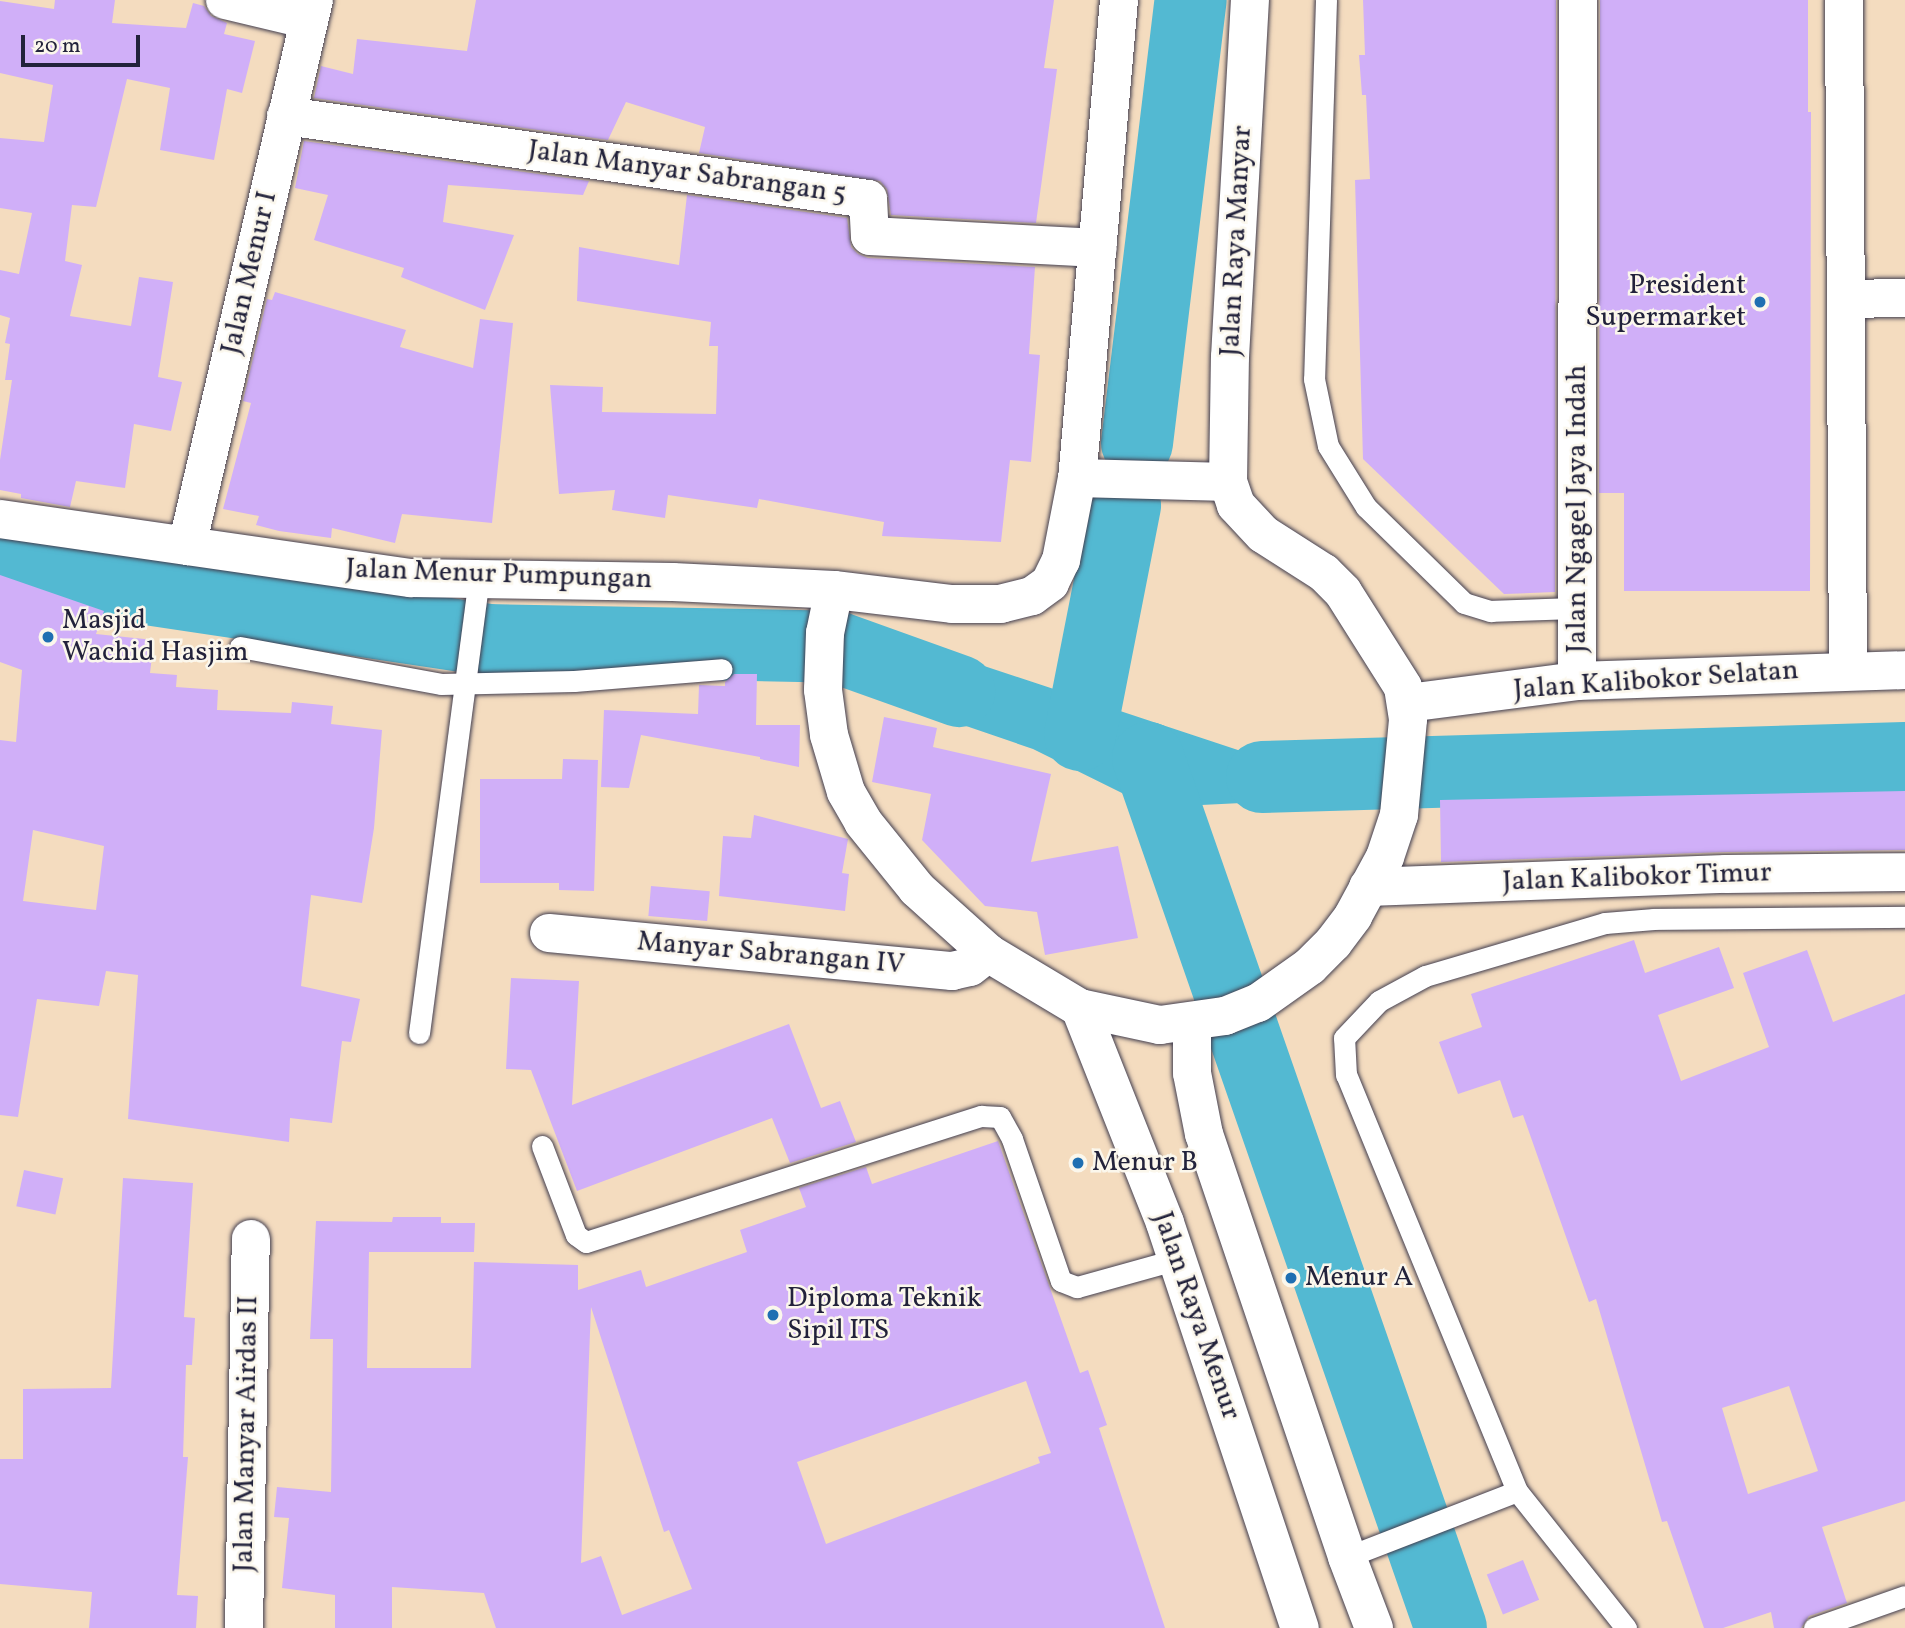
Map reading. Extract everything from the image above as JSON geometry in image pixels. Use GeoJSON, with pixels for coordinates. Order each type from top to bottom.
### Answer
{"type":"FeatureCollection","features":[{"type":"Feature","properties":{"kind":"street"},"geometry":{"type":"LineString","coordinates":[[225,0],[312,10]]}},
{"type":"Feature","properties":{"kind":"street"},"geometry":{"type":"LineString","coordinates":[[1077,478],[1228,482],[1236,505],[1263,534],[1324,573],[1343,592],[1403,687],[1408,711],[1399,815],[1385,857],[1353,916],[1333,943],[1310,966],[1225,1014],[1138,1023],[1080,1009],[988,953],[917,889],[863,822],[846,792],[835,762],[823,690],[825,633],[834,590],[952,604],[1001,604],[1032,596],[1050,583],[1062,560],[1077,478],[1119,0]]}},
{"type":"Feature","properties":{"kind":"street","name":"Jalan Raya Manyar"},"geometry":{"type":"LineString","coordinates":[[1228,482],[1230,357],[1250,0]]}},
{"type":"Feature","properties":{"kind":"street","name":"Jalan Ngagel Jaya Indah"},"geometry":{"type":"LineString","coordinates":[[1577,681],[1578,0]]}},
{"type":"Feature","properties":{"kind":"street"},"geometry":{"type":"LineString","coordinates":[[1844,0],[1849,670]]}},
{"type":"Feature","properties":{"kind":"street","name":"Jalan Menur I"},"geometry":{"type":"LineString","coordinates":[[187,546],[312,10]]}},
{"type":"Feature","properties":{"kind":"street","name":"Jalan Manyar Sabrangan 5"},"geometry":{"type":"LineString","coordinates":[[286,116],[868,199],[870,236],[1098,248]]}},
{"type":"Feature","properties":{"kind":"street"},"geometry":{"type":"LineString","coordinates":[[1846,299],[1905,298]]}},
{"type":"Feature","properties":{"kind":"street","name":"Jalan Menur Pumpungan"},"geometry":{"type":"LineString","coordinates":[[0,519],[366,574],[475,597],[673,582],[834,590]]}},
{"type":"Feature","properties":{"kind":"street","name":"Jalan Kalibokor Selatan"},"geometry":{"type":"LineString","coordinates":[[1408,711],[1577,681],[1905,670]]}},
{"type":"Feature","properties":{"kind":"street","name":"Jalan Kalibokor Timur"},"geometry":{"type":"LineString","coordinates":[[1368,887],[1713,874],[1905,872]]}},
{"type":"Feature","properties":{"kind":"street","name":"Manyar Sabrangan IV"},"geometry":{"type":"LineString","coordinates":[[549,933],[952,971],[970,967],[988,953]]}},
{"type":"Feature","properties":{"kind":"street","name":"Jalan Raya Menur"},"geometry":{"type":"LineString","coordinates":[[1080,1009],[1178,1259],[1300,1628]]}},
{"type":"Feature","properties":{"kind":"street"},"geometry":{"type":"LineString","coordinates":[[1225,1014],[1192,1073],[1204,1134],[1347,1557],[1374,1628]]}},
{"type":"Feature","properties":{"kind":"street","name":"Jalan Manyar Airdas II"},"geometry":{"type":"LineString","coordinates":[[244,1628],[251,1239]]}},
{"type":"Feature","properties":{"kind":"lane"},"geometry":{"type":"LineString","coordinates":[[1326,0],[1314,379],[1328,446],[1366,507],[1464,603],[1491,611],[1577,608]]}},
{"type":"Feature","properties":{"kind":"lane"},"geometry":{"type":"LineString","coordinates":[[419,1033],[475,597]]}},
{"type":"Feature","properties":{"kind":"lane"},"geometry":{"type":"LineString","coordinates":[[240,647],[406,679],[463,682],[671,675],[722,669]]}},
{"type":"Feature","properties":{"kind":"lane"},"geometry":{"type":"LineString","coordinates":[[1626,1628],[1517,1491],[1346,1075],[1344,1038],[1379,1002],[1425,976],[1605,923],[1654,919],[1905,917]]}},
{"type":"Feature","properties":{"kind":"lane"},"geometry":{"type":"LineString","coordinates":[[542,1146],[576,1235],[586,1242],[981,1116],[1000,1117],[1012,1139],[1061,1281],[1077,1287],[1178,1259]]}},
{"type":"Feature","properties":{"kind":"lane"},"geometry":{"type":"LineString","coordinates":[[1347,1557],[1517,1491]]}},
{"type":"Feature","properties":{"kind":"lane"},"geometry":{"type":"LineString","coordinates":[[1814,1628],[1905,1596]]}},
{"type":"Feature","properties":{"kind":"water"},"geometry":{"type":"Polygon","coordinates":[[[872,634],[957,657],[1253,755],[1359,751],[1363,797],[1181,806],[1126,795],[1033,749],[855,688],[872,634]]]}},
{"type":"Feature","properties":{"kind":"building"},"geometry":{"type":"Polygon","coordinates":[[[55,0],[115,0],[112,23],[186,28],[193,3],[204,6],[211,16],[227,23],[224,34],[255,41],[242,93],[227,89],[214,160],[160,150],[170,88],[127,79],[96,207],[72,205],[65,261],[82,265],[70,316],[131,326],[139,277],[173,282],[158,377],[182,382],[171,431],[134,424],[125,488],[76,481],[70,507],[21,498],[21,494],[0,490],[0,460],[12,380],[5,380],[10,344],[5,343],[10,318],[0,315],[0,270],[19,274],[32,213],[0,208],[0,138],[44,142],[53,85],[0,73],[0,1],[54,9],[55,0]]]}},
{"type":"Feature","properties":{"kind":"building"},"geometry":{"type":"Polygon","coordinates":[[[476,0],[1054,0],[1044,68],[1057,69],[1036,223],[891,215],[887,189],[880,181],[699,153],[705,127],[626,102],[608,140],[314,98],[321,66],[353,74],[357,39],[467,51],[476,0]]]}},
{"type":"Feature","properties":{"kind":"building"},"geometry":{"type":"Polygon","coordinates":[[[1363,0],[1556,0],[1555,592],[1504,594],[1363,459],[1355,180],[1370,179],[1366,95],[1362,95],[1359,55],[1365,55],[1363,0]]]}},
{"type":"Feature","properties":{"kind":"building"},"geometry":{"type":"Polygon","coordinates":[[[1600,0],[1808,0],[1808,112],[1811,112],[1810,591],[1624,591],[1624,493],[1599,493],[1600,0]]]}},
{"type":"Feature","properties":{"kind":"building"},"geometry":{"type":"Polygon","coordinates":[[[304,141],[589,181],[583,195],[448,185],[443,222],[514,235],[485,310],[401,277],[404,268],[314,240],[328,195],[295,188],[304,141]]]}},
{"type":"Feature","properties":{"kind":"building"},"geometry":{"type":"Polygon","coordinates":[[[687,195],[847,218],[851,247],[868,258],[1035,267],[1029,354],[1040,355],[1031,462],[1010,460],[1001,542],[882,536],[884,522],[759,499],[757,508],[668,495],[665,518],[612,510],[615,490],[559,494],[550,385],[603,387],[602,412],[716,414],[718,346],[709,346],[711,322],[577,301],[579,247],[679,265],[687,195]]]}},
{"type":"Feature","properties":{"kind":"building"},"geometry":{"type":"Polygon","coordinates":[[[275,292],[406,330],[400,347],[473,368],[480,319],[513,323],[492,523],[402,514],[395,543],[332,528],[331,538],[279,531],[256,525],[259,516],[223,509],[251,403],[243,401],[267,299],[272,300],[275,292]]]}},
{"type":"Feature","properties":{"kind":"building"},"geometry":{"type":"Polygon","coordinates":[[[0,575],[104,611],[96,634],[154,640],[150,673],[177,675],[176,687],[218,690],[217,710],[291,713],[292,702],[333,706],[331,724],[382,730],[374,828],[362,903],[311,895],[301,986],[360,999],[351,1042],[342,1041],[332,1123],[290,1118],[289,1142],[128,1119],[138,975],[106,971],[99,1006],[37,999],[18,1117],[0,1115],[0,740],[16,742],[22,670],[0,662],[0,575]],[[33,830],[23,901],[96,910],[104,846],[33,830]]]}},
{"type":"Feature","properties":{"kind":"building"},"geometry":{"type":"Polygon","coordinates":[[[734,674],[757,674],[756,725],[800,725],[799,767],[641,735],[629,788],[601,787],[604,710],[698,714],[699,685],[725,686],[725,682],[734,674]]]}},
{"type":"Feature","properties":{"kind":"building"},"geometry":{"type":"Polygon","coordinates":[[[884,717],[937,728],[933,747],[1051,774],[1031,862],[1118,846],[1138,938],[1045,955],[1037,912],[985,906],[922,840],[931,794],[872,782],[884,717]]]}},
{"type":"Feature","properties":{"kind":"building"},"geometry":{"type":"Polygon","coordinates":[[[563,759],[598,760],[594,891],[559,890],[559,883],[480,883],[480,779],[562,779],[563,759]]]}},
{"type":"Feature","properties":{"kind":"building"},"geometry":{"type":"Polygon","coordinates":[[[1905,791],[1905,850],[1726,852],[1441,862],[1440,800],[1905,791]]]}},
{"type":"Feature","properties":{"kind":"building"},"geometry":{"type":"Polygon","coordinates":[[[754,815],[848,839],[842,873],[849,874],[845,911],[719,896],[723,836],[751,838],[754,815]]]}},
{"type":"Feature","properties":{"kind":"building"},"geometry":{"type":"Polygon","coordinates":[[[651,886],[710,891],[707,921],[648,916],[651,886]]]}},
{"type":"Feature","properties":{"kind":"building"},"geometry":{"type":"Polygon","coordinates":[[[1634,940],[1645,973],[1719,947],[1734,988],[1658,1015],[1681,1081],[1769,1047],[1743,973],[1807,950],[1833,1022],[1905,994],[1905,1501],[1822,1527],[1847,1603],[1809,1616],[1801,1628],[1774,1628],[1771,1612],[1723,1628],[1704,1628],[1667,1521],[1662,1522],[1596,1299],[1589,1302],[1523,1115],[1513,1118],[1500,1080],[1458,1094],[1439,1042],[1482,1027],[1471,994],[1634,940]],[[1789,1386],[1722,1408],[1748,1494],[1818,1471],[1789,1386]]]}},
{"type":"Feature","properties":{"kind":"building"},"geometry":{"type":"Polygon","coordinates":[[[511,978],[579,981],[572,1105],[789,1024],[821,1108],[840,1101],[856,1142],[790,1163],[772,1118],[577,1191],[531,1070],[506,1069],[511,978]]]}},
{"type":"Feature","properties":{"kind":"building"},"geometry":{"type":"Polygon","coordinates":[[[998,1141],[1080,1373],[1088,1370],[1107,1425],[1099,1428],[1165,1628],[496,1628],[484,1593],[392,1587],[392,1628],[335,1628],[335,1595],[282,1588],[289,1518],[274,1517],[277,1487],[331,1492],[333,1339],[310,1339],[316,1221],[392,1222],[393,1217],[441,1217],[441,1223],[475,1223],[474,1252],[369,1252],[367,1368],[471,1368],[474,1262],[578,1265],[578,1290],[641,1270],[646,1287],[747,1252],[740,1230],[806,1207],[799,1188],[866,1167],[872,1184],[998,1141]],[[591,1307],[581,1563],[601,1556],[622,1615],[692,1589],[669,1530],[664,1532],[591,1307]],[[1026,1381],[797,1462],[826,1544],[1040,1463],[1038,1457],[1051,1453],[1026,1381]]]}},
{"type":"Feature","properties":{"kind":"building"},"geometry":{"type":"Polygon","coordinates":[[[24,1170],[63,1178],[55,1215],[16,1206],[24,1170]]]}},
{"type":"Feature","properties":{"kind":"building"},"geometry":{"type":"Polygon","coordinates":[[[123,1178],[193,1183],[184,1317],[195,1318],[192,1365],[186,1365],[183,1457],[188,1457],[177,1595],[198,1596],[196,1628],[89,1628],[92,1592],[0,1584],[0,1459],[23,1459],[23,1389],[111,1388],[123,1178]]]}},
{"type":"Feature","properties":{"kind":"building"},"geometry":{"type":"Polygon","coordinates":[[[1523,1560],[1539,1600],[1503,1614],[1487,1575],[1523,1560]]]}},
{"type":"Feature","properties":{"kind":"waterway"},"geometry":{"type":"LineString","coordinates":[[1137,443],[1191,0]]}},
{"type":"Feature","properties":{"kind":"waterway"},"geometry":{"type":"LineString","coordinates":[[1080,735],[1125,505]]}},
{"type":"Feature","properties":{"kind":"waterway"},"geometry":{"type":"LineString","coordinates":[[0,567],[487,640],[836,647],[959,691]]}},
{"type":"Feature","properties":{"kind":"waterway"},"geometry":{"type":"LineString","coordinates":[[1148,758],[1451,1628]]}},
{"type":"Feature","properties":{"kind":"waterway"},"geometry":{"type":"LineString","coordinates":[[1262,777],[1905,758]]}},
{"type":"Feature","properties":{"kind":"place","name":"President Supermarket"},"geometry":{"type":"Point","coordinates":[1760,302]}},
{"type":"Feature","properties":{"kind":"place","name":"Masjid Wachid Hasjim"},"geometry":{"type":"Point","coordinates":[48,637]}},
{"type":"Feature","properties":{"kind":"place","name":"Menur B"},"geometry":{"type":"Point","coordinates":[1078,1163]}},
{"type":"Feature","properties":{"kind":"place","name":"Menur A"},"geometry":{"type":"Point","coordinates":[1291,1278]}},
{"type":"Feature","properties":{"kind":"place","name":"Diploma Teknik Sipil ITS"},"geometry":{"type":"Point","coordinates":[773,1315]}}]}
